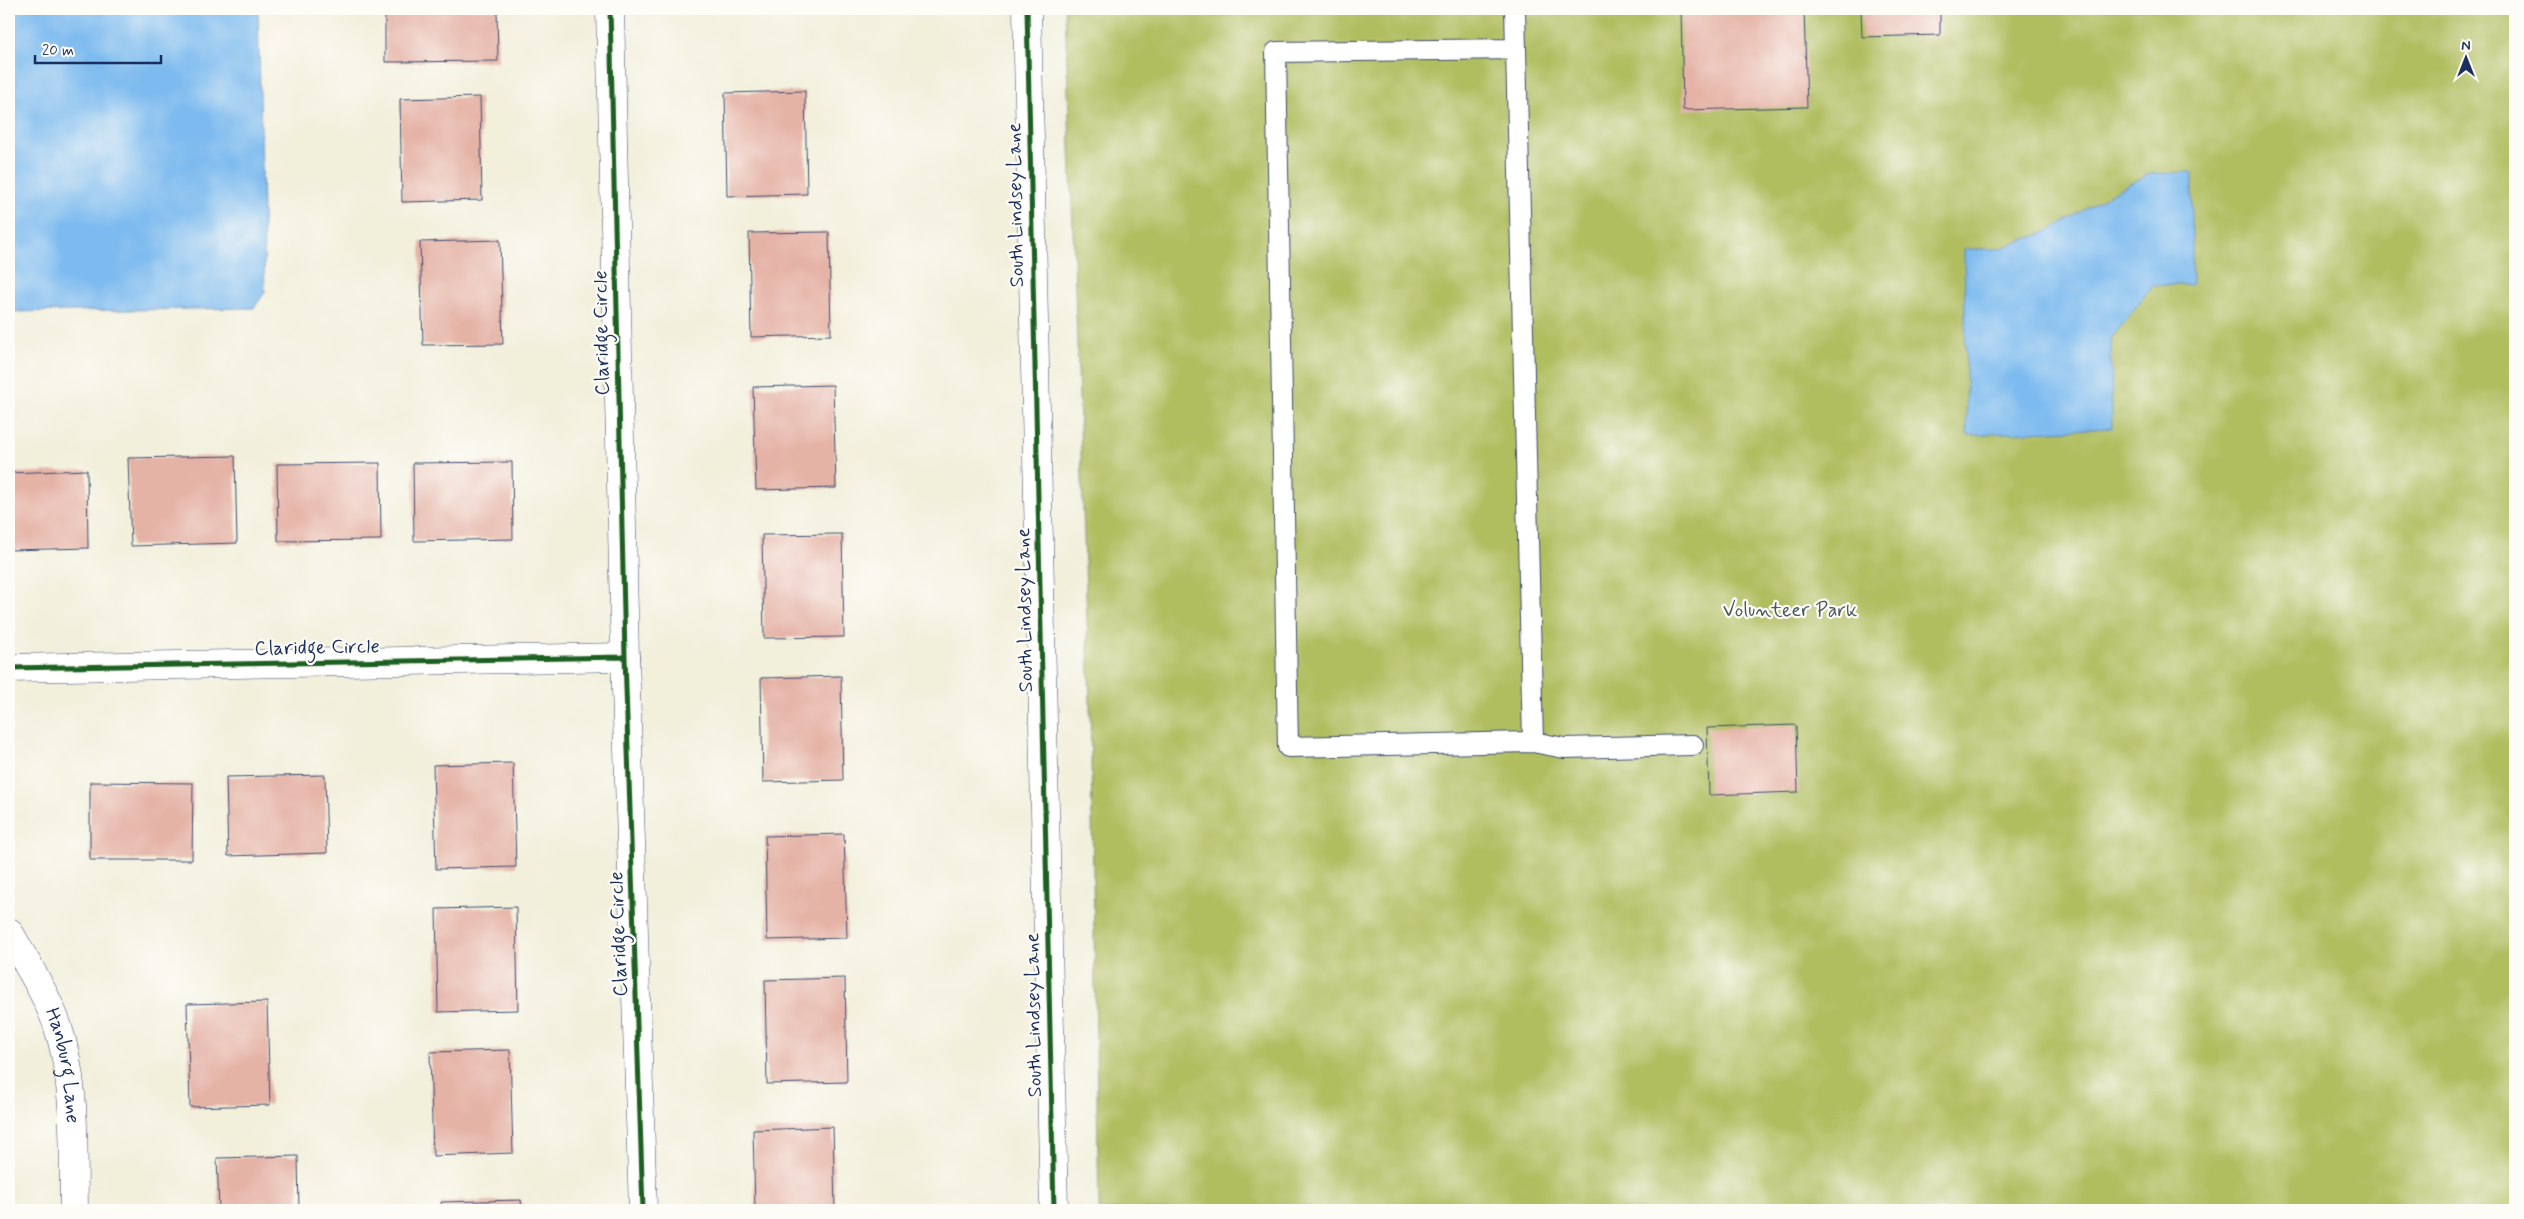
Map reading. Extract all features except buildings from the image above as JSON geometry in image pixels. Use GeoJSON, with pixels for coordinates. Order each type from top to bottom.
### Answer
{"type":"FeatureCollection","features":[{"type":"Feature","properties":{"kind":"street","name":"Claridge Circle"},"geometry":{"type":"LineString","coordinates":[[610,9],[625,656],[643,1210]]}},
{"type":"Feature","properties":{"kind":"street","name":"South Lindsey Lane"},"geometry":{"type":"LineString","coordinates":[[1027,9],[1054,1210]]}},
{"type":"Feature","properties":{"kind":"street","name":"Claridge Circle"},"geometry":{"type":"LineString","coordinates":[[9,668],[625,656]]}},
{"type":"Feature","properties":{"kind":"street","name":"Hanburg Lane"},"geometry":{"type":"LineString","coordinates":[[9,932],[42,992],[57,1024],[66,1060],[72,1104],[74,1210]]}},
{"type":"Feature","properties":{"kind":"lane"},"geometry":{"type":"LineString","coordinates":[[1515,9],[1533,742]]}},
{"type":"Feature","properties":{"kind":"lane"},"geometry":{"type":"LineString","coordinates":[[1516,49],[1276,52],[1288,747],[1533,742],[1564,748],[1693,745]]}},
{"type":"Feature","properties":{"kind":"green space","name":"Volunteer Park"},"geometry":{"type":"Polygon","coordinates":[[[1065,9],[2515,9],[2515,1210],[1099,1210],[1090,703],[1065,9]]]}},
{"type":"Feature","properties":{"kind":"water"},"geometry":{"type":"Polygon","coordinates":[[[9,9],[258,9],[265,292],[254,308],[9,312],[9,9]]]}},
{"type":"Feature","properties":{"kind":"water"},"geometry":{"type":"Polygon","coordinates":[[[2192,172],[2192,285],[2153,285],[2111,339],[2112,428],[1967,435],[1964,249],[1999,249],[2049,231],[2110,194],[2149,174],[2192,172]]]}},
{"type":"Feature","properties":{"kind":"cycle path"},"geometry":{"type":"LineString","coordinates":[[610,9],[625,657],[643,1210]]}},
{"type":"Feature","properties":{"kind":"cycle path"},"geometry":{"type":"LineString","coordinates":[[1027,9],[1054,1210]]}},
{"type":"Feature","properties":{"kind":"cycle path"},"geometry":{"type":"LineString","coordinates":[[9,668],[625,657]]}}]}
